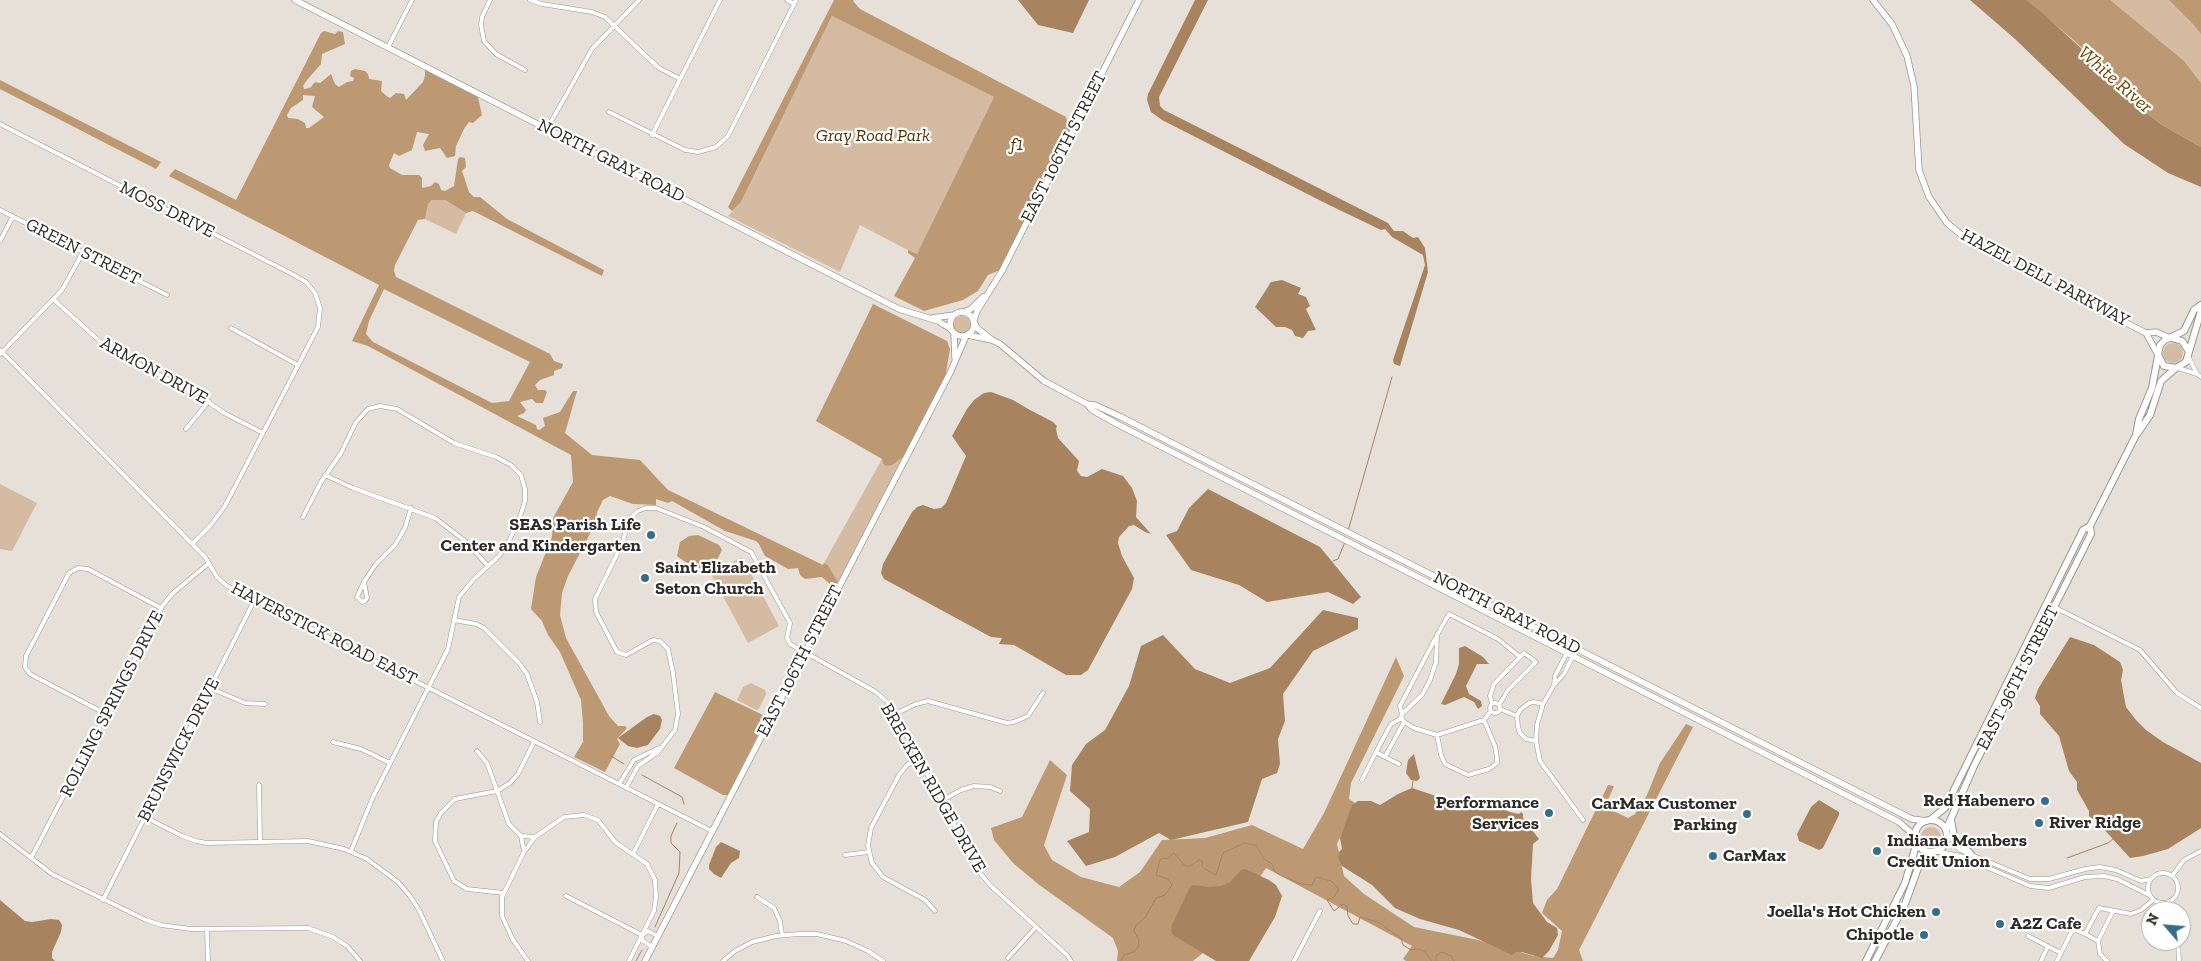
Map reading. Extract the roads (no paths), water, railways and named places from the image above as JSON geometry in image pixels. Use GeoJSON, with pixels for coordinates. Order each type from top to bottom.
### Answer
{"type":"FeatureCollection","features":[{"type":"Feature","properties":{"kind":"main road"},"geometry":{"type":"LineString","coordinates":[[2201,305],[2194,310],[2185,330],[2160,345],[2158,356],[2164,366],[2177,368],[2185,363],[2192,335],[2201,311]]}},
{"type":"Feature","properties":{"kind":"main road"},"geometry":{"type":"LineString","coordinates":[[2170,338],[2183,342],[2188,355]]}},
{"type":"Feature","properties":{"kind":"main road","name":"EAST 96TH STREET"},"geometry":{"type":"LineString","coordinates":[[2136,434],[2139,419],[2152,388],[2158,356]]}},
{"type":"Feature","properties":{"kind":"main road","name":"EAST 96TH STREET"},"geometry":{"type":"LineString","coordinates":[[1946,832],[1974,766],[2090,534],[2090,526],[2136,434],[2150,415],[2161,381],[2177,368]]}},
{"type":"Feature","properties":{"kind":"main road","name":"EAST 96TH STREET"},"geometry":{"type":"LineString","coordinates":[[1929,821],[1944,808],[2083,530],[2090,526]]}},
{"type":"Feature","properties":{"kind":"main road"},"geometry":{"type":"LineString","coordinates":[[1951,818],[1954,837],[1971,854]]}},
{"type":"Feature","properties":{"kind":"main road"},"geometry":{"type":"LineString","coordinates":[[1866,961],[1905,883],[1919,826],[1929,821],[1940,823],[1946,832],[1944,845],[1918,868],[1905,904],[1875,961]]}},
{"type":"Feature","properties":{"kind":"main road"},"geometry":{"type":"LineString","coordinates":[[1916,839],[1923,850],[1934,852]]}},
{"type":"Feature","properties":{"kind":"street","name":"NORTH GRAY ROAD"},"geometry":{"type":"LineString","coordinates":[[295,0],[899,309],[946,324],[952,331]]}},
{"type":"Feature","properties":{"kind":"street"},"geometry":{"type":"LineString","coordinates":[[388,47],[412,0]]}},
{"type":"Feature","properties":{"kind":"street"},"geometry":{"type":"LineString","coordinates":[[490,0],[482,17],[484,40],[496,54],[525,70]]}},
{"type":"Feature","properties":{"kind":"street"},"geometry":{"type":"LineString","coordinates":[[530,0],[542,4],[592,12],[606,17],[659,68],[680,79]]}},
{"type":"Feature","properties":{"kind":"street"},"geometry":{"type":"LineString","coordinates":[[547,129],[592,49],[639,0]]}},
{"type":"Feature","properties":{"kind":"street"},"geometry":{"type":"LineString","coordinates":[[652,134],[720,0]]}},
{"type":"Feature","properties":{"kind":"street"},"geometry":{"type":"LineString","coordinates":[[609,112],[690,152],[705,151],[716,147],[722,142],[734,124],[795,2],[787,0]]}},
{"type":"Feature","properties":{"kind":"street","name":"EAST 106TH STREET"},"geometry":{"type":"LineString","coordinates":[[974,321],[1004,267],[1138,0]]}},
{"type":"Feature","properties":{"kind":"street","name":"HAZEL DELL PARKWAY"},"geometry":{"type":"LineString","coordinates":[[1873,0],[1892,24],[1907,56],[1914,86],[1919,170],[1929,197],[1940,214],[1957,232],[1978,246],[2146,333],[2156,332],[2170,338]]}},
{"type":"Feature","properties":{"kind":"street","name":"MOSS DRIVE"},"geometry":{"type":"LineString","coordinates":[[0,124],[300,278],[311,287],[320,308],[318,327],[298,365]]}},
{"type":"Feature","properties":{"kind":"street","name":"GREEN STREET"},"geometry":{"type":"LineString","coordinates":[[0,210],[167,295]]}},
{"type":"Feature","properties":{"kind":"street"},"geometry":{"type":"LineString","coordinates":[[0,241],[13,216]]}},
{"type":"Feature","properties":{"kind":"street"},"geometry":{"type":"LineString","coordinates":[[1,352],[68,282],[83,252]]}},
{"type":"Feature","properties":{"kind":"street","name":"EAST 106TH STREET"},"geometry":{"type":"LineString","coordinates":[[963,312],[971,309],[988,293]]}},
{"type":"Feature","properties":{"kind":"street","name":"ARMON DRIVE"},"geometry":{"type":"LineString","coordinates":[[53,299],[105,346],[209,401],[224,413],[263,433]]}},
{"type":"Feature","properties":{"kind":"street"},"geometry":{"type":"LineString","coordinates":[[963,312],[970,315],[974,321],[974,328],[967,336],[958,336],[952,331],[951,321],[954,315],[963,312]]}},
{"type":"Feature","properties":{"kind":"street","name":"NORTH GRAY ROAD"},"geometry":{"type":"LineString","coordinates":[[927,318],[954,315]]}},
{"type":"Feature","properties":{"kind":"street","name":"NORTH GRAY ROAD"},"geometry":{"type":"LineString","coordinates":[[974,321],[977,328],[1012,352],[1044,381],[1087,404],[1092,410],[1117,424],[1899,822],[1916,839]]}},
{"type":"Feature","properties":{"kind":"street"},"geometry":{"type":"LineString","coordinates":[[192,544],[210,526],[225,506],[298,365],[231,328]]}},
{"type":"Feature","properties":{"kind":"street","name":"EAST 106TH STREET"},"geometry":{"type":"LineString","coordinates":[[952,331],[955,360]]}},
{"type":"Feature","properties":{"kind":"street","name":"HAZEL DELL PARKWAY"},"geometry":{"type":"LineString","coordinates":[[2146,333],[2158,356]]}},
{"type":"Feature","properties":{"kind":"street","name":"NORTH GRAY ROAD"},"geometry":{"type":"LineString","coordinates":[[967,336],[992,340]]}},
{"type":"Feature","properties":{"kind":"street","name":"EAST 106TH STREET"},"geometry":{"type":"LineString","coordinates":[[645,961],[967,336]]}},
{"type":"Feature","properties":{"kind":"street","name":"HAVERSTICK ROAD EAST"},"geometry":{"type":"LineString","coordinates":[[1,352],[192,544],[227,586],[712,831]]}},
{"type":"Feature","properties":{"kind":"street"},"geometry":{"type":"LineString","coordinates":[[2188,355],[2197,374]]}},
{"type":"Feature","properties":{"kind":"street"},"geometry":{"type":"LineString","coordinates":[[2177,368],[2201,377]]}},
{"type":"Feature","properties":{"kind":"street"},"geometry":{"type":"LineString","coordinates":[[186,429],[209,401]]}},
{"type":"Feature","properties":{"kind":"street","name":"NORTH GRAY ROAD"},"geometry":{"type":"LineString","coordinates":[[1087,404],[1095,404],[1121,417],[1574,646],[1896,812],[1912,819],[1929,821]]}},
{"type":"Feature","properties":{"kind":"street"},"geometry":{"type":"LineString","coordinates":[[303,516],[360,417],[368,409],[380,406],[397,409],[454,442],[496,457],[511,465],[518,471],[524,481],[525,501],[510,540],[499,556],[466,587],[459,597],[448,649],[390,763],[351,851]]}},
{"type":"Feature","properties":{"kind":"street"},"geometry":{"type":"LineString","coordinates":[[325,475],[353,488],[434,518],[448,526],[465,541],[488,566]]}},
{"type":"Feature","properties":{"kind":"street"},"geometry":{"type":"LineString","coordinates":[[364,582],[368,598],[366,602],[362,602],[357,597],[364,582],[376,564],[395,545],[405,528],[411,508]]}},
{"type":"Feature","properties":{"kind":"street","name":"BRECKEN RIDGE DRIVE"},"geometry":{"type":"LineString","coordinates":[[660,748],[672,736],[678,719],[673,673],[666,646],[660,641],[654,640],[631,653],[622,654],[617,652],[596,612],[595,605],[597,594],[623,542],[626,526],[632,515],[646,508],[656,508],[704,527],[751,552],[790,624],[787,638],[790,644],[804,654],[880,695],[895,714],[980,873],[991,886],[1067,955],[1071,961]]}},
{"type":"Feature","properties":{"kind":"street","name":"ROLLING SPRINGS DRIVE"},"geometry":{"type":"LineString","coordinates":[[31,858],[161,608],[172,594],[209,563]]}},
{"type":"Feature","properties":{"kind":"street"},"geometry":{"type":"LineString","coordinates":[[106,714],[30,674],[26,667],[26,656],[69,573],[78,568],[88,569],[161,608]]}},
{"type":"Feature","properties":{"kind":"street","name":"BRUNSWICK DRIVE"},"geometry":{"type":"LineString","coordinates":[[103,900],[254,601]]}},
{"type":"Feature","properties":{"kind":"street"},"geometry":{"type":"LineString","coordinates":[[2054,607],[2143,652],[2177,694],[2201,708]]}},
{"type":"Feature","properties":{"kind":"street"},"geometry":{"type":"LineString","coordinates":[[1491,711],[1495,713],[1508,690],[1536,662],[1524,652],[1520,657],[1494,684],[1490,696],[1492,703],[1491,711],[1484,720],[1437,735],[1414,728],[1402,718],[1400,706],[1449,614],[1498,639],[1520,657]]}},
{"type":"Feature","properties":{"kind":"street"},"geometry":{"type":"LineString","coordinates":[[454,620],[476,624],[484,628],[518,663],[527,674],[538,702],[540,722]]}},
{"type":"Feature","properties":{"kind":"street"},"geometry":{"type":"LineString","coordinates":[[1385,757],[1402,718],[1422,695],[1430,680],[1436,662],[1437,635]]}},
{"type":"Feature","properties":{"kind":"street"},"geometry":{"type":"LineString","coordinates":[[1574,646],[1564,674],[1554,685],[1543,704],[1537,725],[1536,741],[1543,766],[1582,820]]}},
{"type":"Feature","properties":{"kind":"street"},"geometry":{"type":"LineString","coordinates":[[210,688],[244,703],[265,704]]}},
{"type":"Feature","properties":{"kind":"street"},"geometry":{"type":"LineString","coordinates":[[895,714],[916,704],[928,701],[1006,723],[1014,722],[1028,716],[1043,693]]}},
{"type":"Feature","properties":{"kind":"street"},"geometry":{"type":"LineString","coordinates":[[1492,703],[1517,716]]}},
{"type":"Feature","properties":{"kind":"street"},"geometry":{"type":"LineString","coordinates":[[1536,741],[1526,739],[1520,733],[1517,716],[1520,710],[1529,703],[1543,704]]}},
{"type":"Feature","properties":{"kind":"street"},"geometry":{"type":"LineString","coordinates":[[1362,780],[1391,724],[1402,718]]}},
{"type":"Feature","properties":{"kind":"street"},"geometry":{"type":"LineString","coordinates":[[1437,735],[1445,764],[1464,774],[1489,769],[1497,763],[1497,758],[1484,720]]}},
{"type":"Feature","properties":{"kind":"street"},"geometry":{"type":"LineString","coordinates":[[333,742],[361,749],[390,763]]}},
{"type":"Feature","properties":{"kind":"street"},"geometry":{"type":"LineString","coordinates":[[504,893],[466,889],[460,886],[450,874],[435,840],[436,822],[447,805],[462,796],[497,791],[514,780],[534,742]]}},
{"type":"Feature","properties":{"kind":"street"},"geometry":{"type":"LineString","coordinates":[[619,784],[634,760],[656,748],[660,748]]}},
{"type":"Feature","properties":{"kind":"street"},"geometry":{"type":"LineString","coordinates":[[626,788],[638,766],[658,752],[660,748]]}},
{"type":"Feature","properties":{"kind":"street"},"geometry":{"type":"LineString","coordinates":[[477,751],[487,763],[509,824],[521,836],[524,852]]}},
{"type":"Feature","properties":{"kind":"street"},"geometry":{"type":"LineString","coordinates":[[1376,752],[1399,764]]}},
{"type":"Feature","properties":{"kind":"street"},"geometry":{"type":"LineString","coordinates":[[919,758],[907,765],[896,780],[871,828],[869,852],[872,863],[883,877],[925,900],[935,911]]}},
{"type":"Feature","properties":{"kind":"street"},"geometry":{"type":"LineString","coordinates":[[259,785],[260,842]]}},
{"type":"Feature","properties":{"kind":"street"},"geometry":{"type":"LineString","coordinates":[[941,801],[961,790],[974,786],[990,787],[1000,791]]}},
{"type":"Feature","properties":{"kind":"street"},"geometry":{"type":"LineString","coordinates":[[633,854],[658,804]]}},
{"type":"Feature","properties":{"kind":"street"},"geometry":{"type":"LineString","coordinates":[[528,961],[513,940],[502,916],[501,906],[504,893],[524,852],[534,837],[564,817],[584,814],[598,820],[605,826],[615,842],[647,864],[656,889],[654,911],[629,961]]}},
{"type":"Feature","properties":{"kind":"street"},"geometry":{"type":"LineString","coordinates":[[145,817],[196,841],[308,842],[351,851],[376,865],[398,882],[410,896],[419,910],[443,961]]}},
{"type":"Feature","properties":{"kind":"street"},"geometry":{"type":"LineString","coordinates":[[1946,832],[1960,850],[2024,876],[2039,880],[2100,867],[2116,870],[2141,882],[2162,873],[2172,876],[2176,881],[2178,890],[2176,896],[2170,901]]}},
{"type":"Feature","properties":{"kind":"street"},"geometry":{"type":"LineString","coordinates":[[0,834],[47,871],[132,914],[161,925],[178,928],[207,929],[296,927],[318,930],[347,946],[360,961]]}},
{"type":"Feature","properties":{"kind":"street"},"geometry":{"type":"LineString","coordinates":[[521,836],[534,837]]}},
{"type":"Feature","properties":{"kind":"street"},"geometry":{"type":"LineString","coordinates":[[2172,876],[2184,860],[2201,851]]}},
{"type":"Feature","properties":{"kind":"street"},"geometry":{"type":"LineString","coordinates":[[845,855],[869,852]]}},
{"type":"Feature","properties":{"kind":"street"},"geometry":{"type":"LineString","coordinates":[[1934,852],[1961,856],[2030,886],[2049,888],[2085,877],[2102,876],[2117,879],[2153,900],[2135,914],[2098,908],[2085,934]]}},
{"type":"Feature","properties":{"kind":"street"},"geometry":{"type":"LineString","coordinates":[[2149,896],[2148,888],[2151,878]]}},
{"type":"Feature","properties":{"kind":"street"},"geometry":{"type":"LineString","coordinates":[[566,896],[642,935]]}},
{"type":"Feature","properties":{"kind":"street"},"geometry":{"type":"LineString","coordinates":[[757,897],[774,908],[780,921],[782,935]]}},
{"type":"Feature","properties":{"kind":"street"},"geometry":{"type":"LineString","coordinates":[[1294,961],[1320,911]]}},
{"type":"Feature","properties":{"kind":"street"},"geometry":{"type":"LineString","coordinates":[[2107,961],[2100,954],[2098,941],[2113,911]]}},
{"type":"Feature","properties":{"kind":"street"},"geometry":{"type":"LineString","coordinates":[[1008,958],[1036,927]]}},
{"type":"Feature","properties":{"kind":"street"},"geometry":{"type":"LineString","coordinates":[[207,929],[208,961]]}},
{"type":"Feature","properties":{"kind":"street"},"geometry":{"type":"LineString","coordinates":[[2057,961],[2074,930],[2098,941]]}},
{"type":"Feature","properties":{"kind":"street"},"geometry":{"type":"LineString","coordinates":[[642,935],[648,931],[658,936]]}},
{"type":"Feature","properties":{"kind":"street"},"geometry":{"type":"LineString","coordinates":[[723,961],[746,944],[782,935],[817,934],[833,937],[859,946],[883,961]]}},
{"type":"Feature","properties":{"kind":"street"},"geometry":{"type":"LineString","coordinates":[[642,935],[642,942],[652,947]]}},
{"type":"Feature","properties":{"kind":"street"},"geometry":{"type":"LineString","coordinates":[[2028,936],[2061,953]]}},
{"type":"Feature","properties":{"kind":"street"},"geometry":{"type":"LineString","coordinates":[[2041,961],[2048,946]]}},
{"type":"Feature","properties":{"kind":"waterway"},"geometry":{"type":"LineString","coordinates":[[1348,531],[1392,377]]}},
{"type":"Feature","properties":{"kind":"waterway"},"geometry":{"type":"LineString","coordinates":[[1333,561],[1338,559],[1345,542]]}},
{"type":"Feature","properties":{"kind":"waterway"},"geometry":{"type":"LineString","coordinates":[[611,756],[624,764]]}},
{"type":"Feature","properties":{"kind":"waterway"},"geometry":{"type":"LineString","coordinates":[[642,775],[682,797],[684,804]]}},
{"type":"Feature","properties":{"kind":"waterway"},"geometry":{"type":"LineString","coordinates":[[1412,788],[1413,781]]}},
{"type":"Feature","properties":{"kind":"waterway"},"geometry":{"type":"LineString","coordinates":[[655,927],[679,873],[680,852],[671,843],[671,836],[677,823]]}},
{"type":"Feature","properties":{"kind":"waterway"},"geometry":{"type":"LineString","coordinates":[[2067,858],[2108,843],[2113,839]]}},
{"type":"Feature","properties":{"kind":"waterway"},"geometry":{"type":"LineString","coordinates":[[1121,961],[1124,955],[1134,952],[1138,947],[1139,940],[1134,931],[1136,925],[1145,918],[1156,898],[1165,895],[1172,885],[1168,879],[1156,875],[1160,860],[1163,858],[1167,859],[1174,853],[1185,866],[1190,866],[1199,860],[1202,861],[1202,866],[1205,869],[1216,875],[1223,853],[1244,843],[1256,845],[1264,859],[1272,864],[1278,874],[1301,884],[1312,885],[1316,877],[1331,881],[1339,889],[1334,897],[1327,900],[1334,911],[1343,904],[1347,906],[1348,916],[1353,924],[1358,924],[1360,917],[1381,923],[1401,938],[1403,945],[1411,950],[1419,949],[1425,952],[1432,961]]}},
{"type":"Feature","properties":{"kind":"waterway"},"geometry":{"type":"LineString","coordinates":[[636,961],[642,950]]}},
{"type":"Feature","properties":{"kind":"waterway"},"geometry":{"type":"LineString","coordinates":[[1436,961],[1436,956],[1441,952],[1452,956],[1452,959],[1455,961]]}},
{"type":"Feature","properties":{"kind":"place","name":"SEAS Parish Life Center and Kindergarten"},"geometry":{"type":"Point","coordinates":[651,535]}},
{"type":"Feature","properties":{"kind":"place","name":"Saint Elizabeth Seton Church"},"geometry":{"type":"Point","coordinates":[645,578]}},
{"type":"Feature","properties":{"kind":"place","name":"Red Habenero"},"geometry":{"type":"Point","coordinates":[2045,801]}},
{"type":"Feature","properties":{"kind":"place","name":"Performance Services"},"geometry":{"type":"Point","coordinates":[1549,813]}},
{"type":"Feature","properties":{"kind":"place","name":"CarMax Customer Parking"},"geometry":{"type":"Point","coordinates":[1747,814]}},
{"type":"Feature","properties":{"kind":"place","name":"River Ridge"},"geometry":{"type":"Point","coordinates":[2039,823]}},
{"type":"Feature","properties":{"kind":"place","name":"Indiana Members Credit Union"},"geometry":{"type":"Point","coordinates":[1877,851]}},
{"type":"Feature","properties":{"kind":"place","name":"CarMax"},"geometry":{"type":"Point","coordinates":[1713,856]}},
{"type":"Feature","properties":{"kind":"place","name":"Joella's Hot Chicken"},"geometry":{"type":"Point","coordinates":[1936,912]}},
{"type":"Feature","properties":{"kind":"place","name":"A2Z Cafe"},"geometry":{"type":"Point","coordinates":[2000,924]}},
{"type":"Feature","properties":{"kind":"place","name":"Chipotle"},"geometry":{"type":"Point","coordinates":[1924,935]}},
{"type":"Feature","properties":{"kind":"water label","name":"White River"},"geometry":{"type":"Point","coordinates":[2115,80]}},
{"type":"Feature","properties":{"kind":"park label","name":"Gray Road Park"},"geometry":{"type":"Point","coordinates":[873,136]}},
{"type":"Feature","properties":{"kind":"park label","name":"f1"},"geometry":{"type":"Point","coordinates":[1017,145]}}]}
